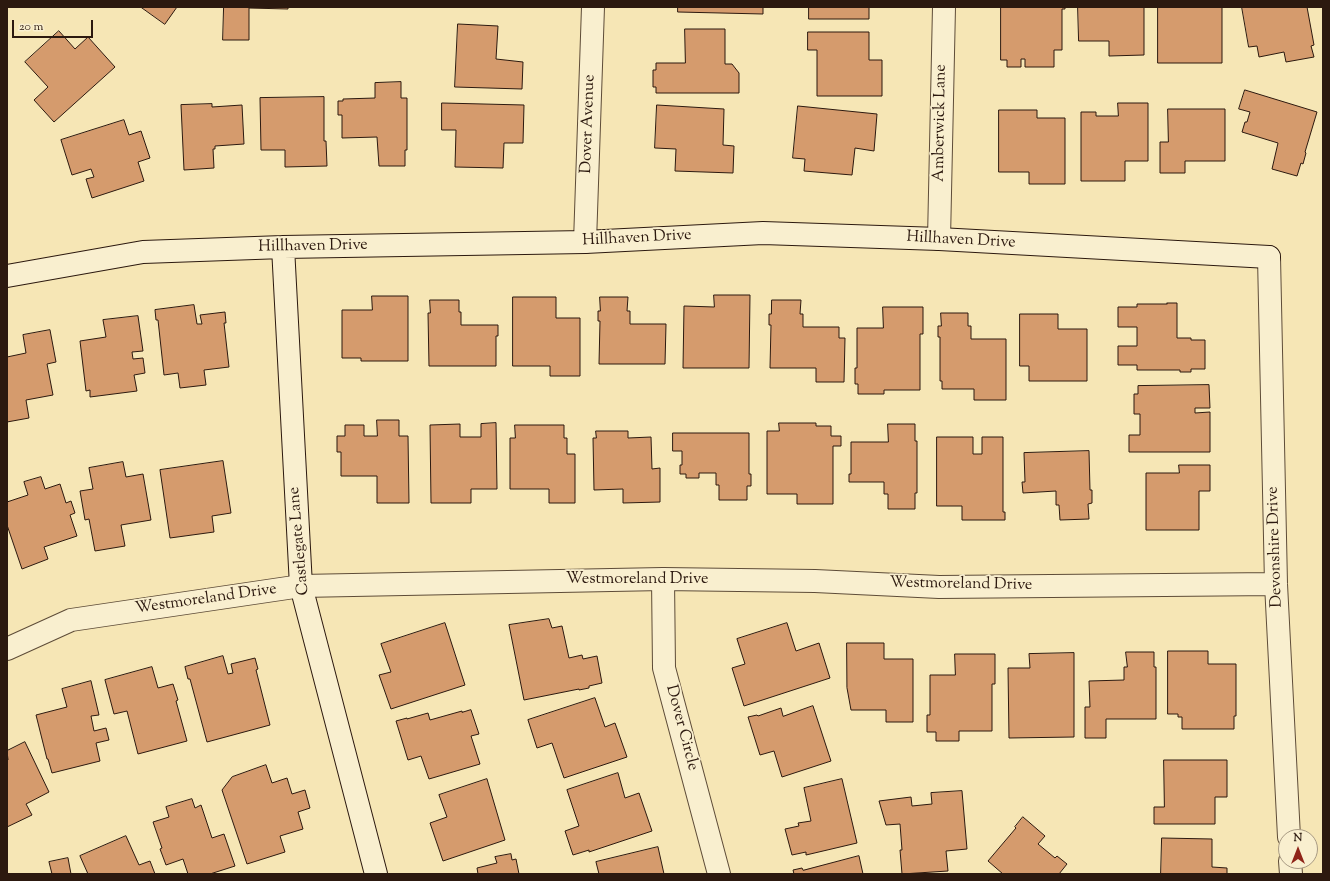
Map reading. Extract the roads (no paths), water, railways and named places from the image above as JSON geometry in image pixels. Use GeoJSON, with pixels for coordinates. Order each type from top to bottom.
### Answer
{"type":"FeatureCollection","features":[{"type":"Feature","properties":{"kind":"street","name":"Dover Avenue"},"geometry":{"type":"LineString","coordinates":[[585,242],[593,7]]}},
{"type":"Feature","properties":{"kind":"street","name":"Amberwick Lane"},"geometry":{"type":"LineString","coordinates":[[939,239],[944,7]]}},
{"type":"Feature","properties":{"kind":"street","name":"Hillhaven Drive"},"geometry":{"type":"LineString","coordinates":[[7,276],[143,252],[283,247],[585,242],[763,233],[939,239],[1269,257]]}},
{"type":"Feature","properties":{"kind":"street","name":"Castlegate Lane"},"geometry":{"type":"LineString","coordinates":[[283,247],[301,586],[376,874]]}},
{"type":"Feature","properties":{"kind":"street","name":"Devonshire Drive"},"geometry":{"type":"LineString","coordinates":[[1269,257],[1276,584],[1289,829]]}},
{"type":"Feature","properties":{"kind":"street","name":"Westmoreland Drive"},"geometry":{"type":"LineString","coordinates":[[7,649],[71,620],[301,586],[663,579],[815,581],[939,587],[1276,584]]}},
{"type":"Feature","properties":{"kind":"street","name":"Dover Circle"},"geometry":{"type":"LineString","coordinates":[[663,579],[664,668],[719,874]]}}]}
